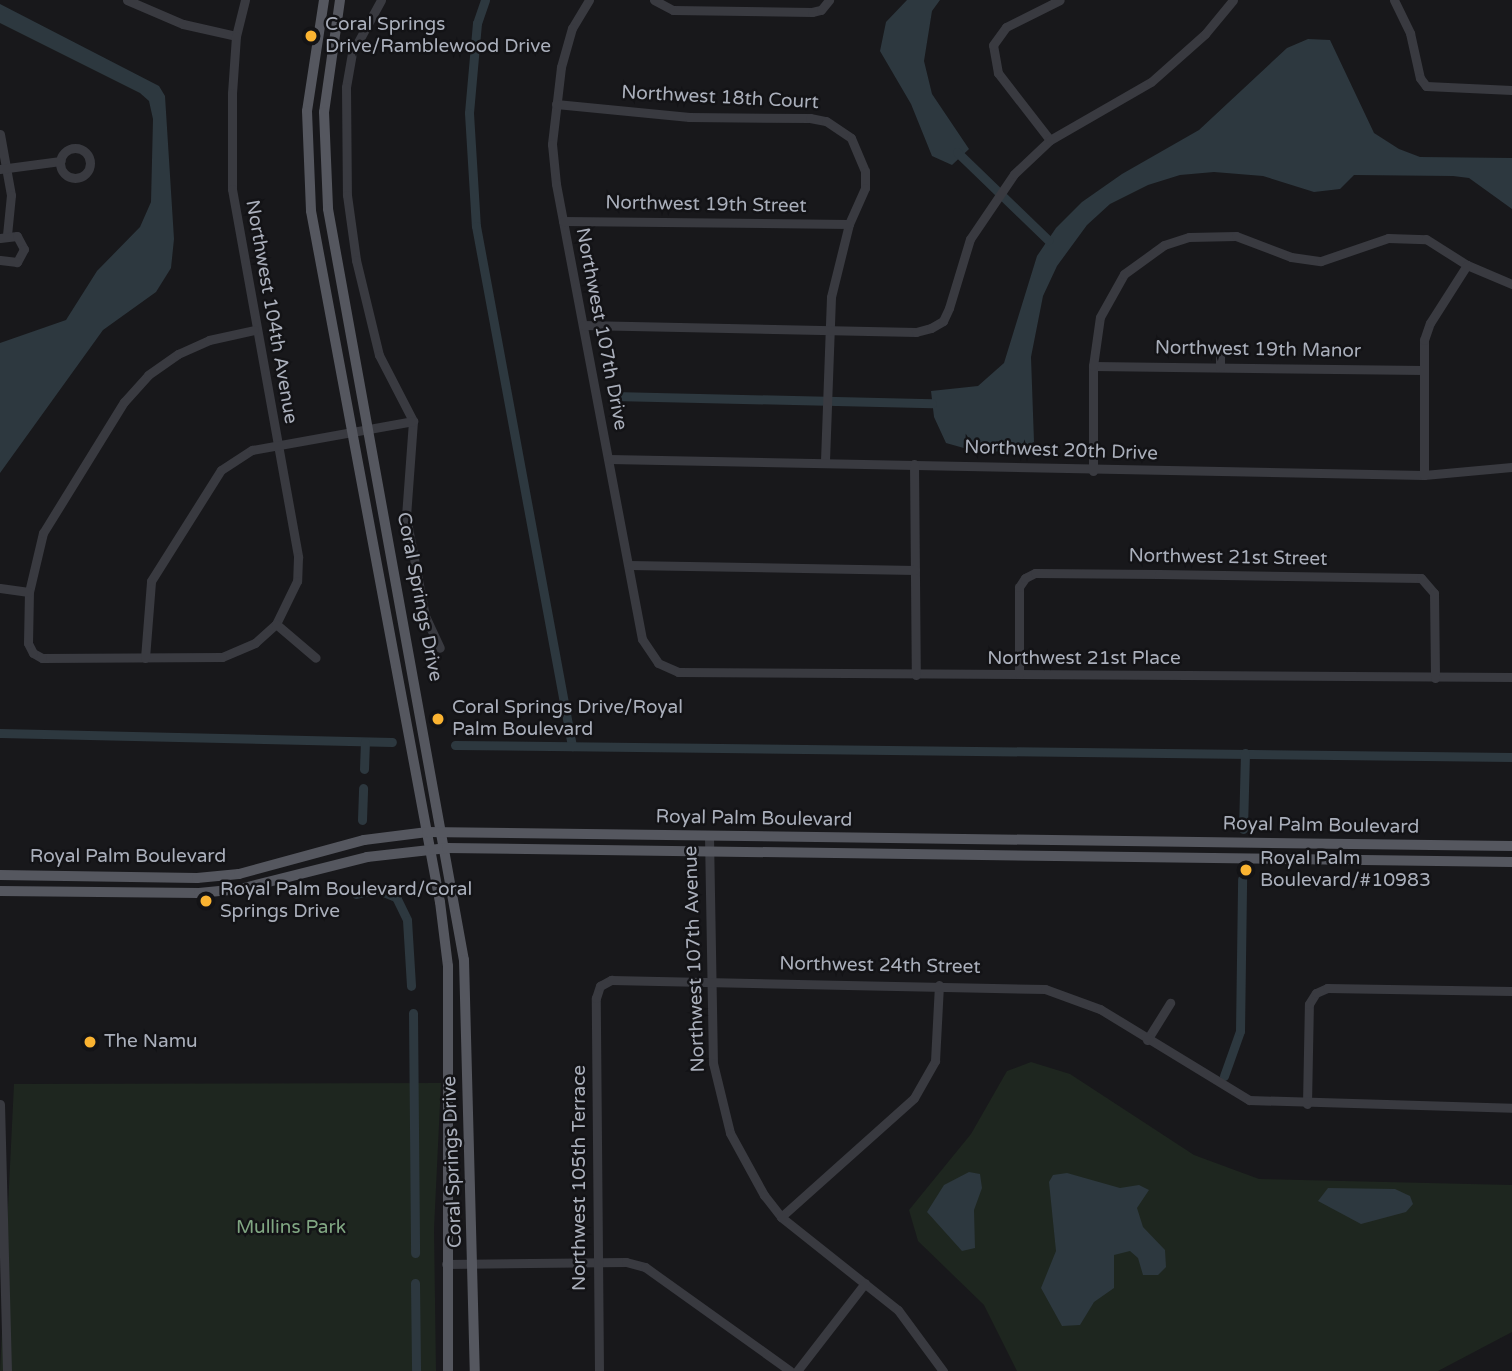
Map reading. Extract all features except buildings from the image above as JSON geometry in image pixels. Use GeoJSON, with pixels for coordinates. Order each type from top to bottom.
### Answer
{"type":"FeatureCollection","features":[{"type":"Feature","properties":{"kind":"main road","name":"Coral Springs Drive"},"geometry":{"type":"LineString","coordinates":[[324,0],[312,57],[307,159],[311,211],[427,832],[448,966],[448,1371]]}},
{"type":"Feature","properties":{"kind":"main road","name":"Coral Springs Drive"},"geometry":{"type":"LineString","coordinates":[[340,0],[328,60],[325,159],[328,209],[447,848],[465,967],[475,1371]]}},
{"type":"Feature","properties":{"kind":"main road","name":"Royal Palm Boulevard"},"geometry":{"type":"LineString","coordinates":[[0,875],[197,878],[239,874],[364,840],[427,832],[1512,846]]}},
{"type":"Feature","properties":{"kind":"main road","name":"Royal Palm Boulevard"},"geometry":{"type":"LineString","coordinates":[[0,891],[199,893],[261,885],[367,857],[447,848],[1512,862]]}},
{"type":"Feature","properties":{"kind":"street"},"geometry":{"type":"LineString","coordinates":[[127,0],[183,24],[236,36]]}},
{"type":"Feature","properties":{"kind":"street","name":"Northwest 104th Avenue"},"geometry":{"type":"LineString","coordinates":[[245,0],[236,36],[232,189],[254,330],[298,557],[297,581],[276,624]]}},
{"type":"Feature","properties":{"kind":"street"},"geometry":{"type":"LineString","coordinates":[[381,0],[356,44],[348,76],[347,195],[356,260],[376,345],[413,421],[406,517],[425,616],[440,648]]}},
{"type":"Feature","properties":{"kind":"street","name":"Northwest 107th Drive"},"geometry":{"type":"LineString","coordinates":[[589,0],[572,28],[556,104],[552,144],[563,221],[642,639],[658,663]]}},
{"type":"Feature","properties":{"kind":"street"},"geometry":{"type":"LineString","coordinates":[[654,0],[673,9],[691,11],[821,9],[829,0]]}},
{"type":"Feature","properties":{"kind":"street"},"geometry":{"type":"LineString","coordinates":[[1050,140],[998,73],[993,45],[1006,27],[1060,0]]}},
{"type":"Feature","properties":{"kind":"street"},"geometry":{"type":"LineString","coordinates":[[583,325],[916,332],[943,321],[970,239],[991,203],[1050,140],[1151,82],[1205,34],[1233,0]]}},
{"type":"Feature","properties":{"kind":"street"},"geometry":{"type":"LineString","coordinates":[[1394,0],[1410,33],[1420,78],[1426,86],[1512,90]]}},
{"type":"Feature","properties":{"kind":"street","name":"Northwest 18th Court"},"geometry":{"type":"LineString","coordinates":[[556,104],[689,117],[810,118],[839,128],[851,138],[865,171],[865,188],[849,224]]}},
{"type":"Feature","properties":{"kind":"street"},"geometry":{"type":"LineString","coordinates":[[0,134],[4,169],[4,236],[20,240],[23,254],[13,263],[0,261]]}},
{"type":"Feature","properties":{"kind":"street"},"geometry":{"type":"LineString","coordinates":[[4,169],[60,162]]}},
{"type":"Feature","properties":{"kind":"street","name":"Northwest 19th Street"},"geometry":{"type":"LineString","coordinates":[[563,221],[849,224]]}},
{"type":"Feature","properties":{"kind":"street"},"geometry":{"type":"LineString","coordinates":[[825,462],[831,297],[849,224]]}},
{"type":"Feature","properties":{"kind":"street"},"geometry":{"type":"LineString","coordinates":[[1093,471],[1093,366],[1100,317],[1125,274],[1164,245],[1214,234],[1248,239],[1291,257],[1321,261],[1388,238],[1426,239],[1467,265],[1512,284]]}},
{"type":"Feature","properties":{"kind":"street"},"geometry":{"type":"LineString","coordinates":[[1424,475],[1423,370],[1430,323],[1467,265]]}},
{"type":"Feature","properties":{"kind":"street"},"geometry":{"type":"LineString","coordinates":[[254,330],[209,340],[178,354],[148,375],[124,402],[43,533],[29,592],[28,643],[33,653],[42,658],[222,657],[255,643],[276,624],[316,658]]}},
{"type":"Feature","properties":{"kind":"street"},"geometry":{"type":"LineString","coordinates":[[1220,347],[1220,367]]}},
{"type":"Feature","properties":{"kind":"street","name":"Northwest 19th Manor"},"geometry":{"type":"LineString","coordinates":[[1093,366],[1423,370]]}},
{"type":"Feature","properties":{"kind":"street"},"geometry":{"type":"LineString","coordinates":[[145,658],[147,602],[159,563],[221,470],[252,450],[413,421]]}},
{"type":"Feature","properties":{"kind":"street","name":"Northwest 20th Drive"},"geometry":{"type":"LineString","coordinates":[[609,459],[914,464],[1093,471],[1424,475],[1512,467]]}},
{"type":"Feature","properties":{"kind":"street"},"geometry":{"type":"LineString","coordinates":[[914,464],[916,675]]}},
{"type":"Feature","properties":{"kind":"street"},"geometry":{"type":"LineString","coordinates":[[629,565],[915,570]]}},
{"type":"Feature","properties":{"kind":"street","name":"Northwest 21st Street"},"geometry":{"type":"LineString","coordinates":[[1019,674],[1019,587],[1025,578],[1035,573],[1159,574],[1422,578],[1434,593],[1434,678]]}},
{"type":"Feature","properties":{"kind":"street"},"geometry":{"type":"LineString","coordinates":[[0,588],[29,592]]}},
{"type":"Feature","properties":{"kind":"street","name":"Northwest 21st Place"},"geometry":{"type":"LineString","coordinates":[[658,663],[678,671],[916,675],[1512,677]]}},
{"type":"Feature","properties":{"kind":"street","name":"Northwest 107th Avenue"},"geometry":{"type":"LineString","coordinates":[[709,836],[713,1063],[720,1099],[745,1164],[782,1217],[898,1310],[943,1371]]}},
{"type":"Feature","properties":{"kind":"street","name":"Northwest 24th Street"},"geometry":{"type":"LineString","coordinates":[[600,986],[611,980],[1045,989],[1100,1009],[1249,1100],[1307,1104],[1512,1108]]}},
{"type":"Feature","properties":{"kind":"street"},"geometry":{"type":"LineString","coordinates":[[782,1217],[914,1098],[935,1061],[939,985]]}},
{"type":"Feature","properties":{"kind":"street","name":"Northwest 105th Terrace"},"geometry":{"type":"LineString","coordinates":[[599,1371],[596,998],[600,986]]}},
{"type":"Feature","properties":{"kind":"street"},"geometry":{"type":"LineString","coordinates":[[1307,1104],[1309,1004],[1316,993],[1327,988],[1512,991]]}},
{"type":"Feature","properties":{"kind":"street"},"geometry":{"type":"LineString","coordinates":[[1147,1040],[1170,1003]]}},
{"type":"Feature","properties":{"kind":"street"},"geometry":{"type":"LineString","coordinates":[[0,1104],[7,1371]]}},
{"type":"Feature","properties":{"kind":"street"},"geometry":{"type":"LineString","coordinates":[[446,1264],[626,1262],[661,1275],[790,1371]]}},
{"type":"Feature","properties":{"kind":"street"},"geometry":{"type":"LineString","coordinates":[[797,1371],[865,1283]]}},
{"type":"Feature","properties":{"kind":"green space"},"geometry":{"type":"Polygon","coordinates":[[[1031,1062],[1070,1074],[1194,1155],[1259,1179],[1512,1185],[1512,1332],[1438,1371],[1017,1371],[984,1305],[918,1241],[909,1210],[971,1134],[1007,1071],[1031,1062]]]}},
{"type":"Feature","properties":{"kind":"green space","name":"Mullins Park"},"geometry":{"type":"Polygon","coordinates":[[[441,1083],[434,1229],[436,1371],[0,1371],[14,1084],[441,1083]]]}},
{"type":"Feature","properties":{"kind":"shaded area"},"geometry":{"type":"Polygon","coordinates":[[[907,0],[940,0],[932,11],[924,61],[932,94],[969,149],[952,165],[932,156],[911,104],[880,51],[886,22],[907,0]]]}},
{"type":"Feature","properties":{"kind":"shaded area"},"geometry":{"type":"Polygon","coordinates":[[[0,4],[159,86],[165,96],[174,239],[171,268],[156,292],[103,330],[0,473],[0,343],[66,320],[97,271],[140,227],[151,202],[153,119],[149,101],[140,93],[0,23],[0,4]]]}},
{"type":"Feature","properties":{"kind":"shaded area"},"geometry":{"type":"Polygon","coordinates":[[[1308,39],[1330,40],[1374,133],[1399,149],[1420,157],[1512,158],[1512,209],[1469,178],[1453,176],[1354,175],[1340,189],[1314,192],[1263,176],[1214,172],[1180,175],[1148,185],[1110,204],[1087,225],[1057,266],[1043,296],[1031,357],[1034,442],[1012,451],[978,452],[946,443],[934,417],[931,391],[978,386],[1004,363],[1037,256],[1056,228],[1082,202],[1122,174],[1199,130],[1287,48],[1308,39]]]}},
{"type":"Feature","properties":{"kind":"shaded area"},"geometry":{"type":"Polygon","coordinates":[[[969,1172],[980,1174],[982,1188],[974,1210],[975,1248],[962,1251],[927,1212],[944,1185],[969,1172]]]}},
{"type":"Feature","properties":{"kind":"shaded area"},"geometry":{"type":"Polygon","coordinates":[[[1067,1173],[1120,1188],[1139,1185],[1149,1190],[1137,1208],[1143,1227],[1165,1250],[1166,1267],[1158,1275],[1143,1275],[1138,1258],[1130,1251],[1114,1255],[1114,1288],[1094,1302],[1080,1325],[1062,1326],[1041,1288],[1056,1251],[1049,1182],[1053,1175],[1067,1173]]]}},
{"type":"Feature","properties":{"kind":"shaded area"},"geometry":{"type":"Polygon","coordinates":[[[1328,1188],[1395,1189],[1410,1196],[1413,1204],[1406,1212],[1361,1224],[1318,1201],[1328,1188]]]}},
{"type":"Feature","properties":{"kind":"waterway"},"geometry":{"type":"LineString","coordinates":[[485,0],[477,23],[469,113],[476,226],[572,746]]}},
{"type":"Feature","properties":{"kind":"waterway"},"geometry":{"type":"LineString","coordinates":[[957,152],[1048,240]]}},
{"type":"Feature","properties":{"kind":"waterway"},"geometry":{"type":"LineString","coordinates":[[613,396],[932,403]]}},
{"type":"Feature","properties":{"kind":"waterway"},"geometry":{"type":"LineString","coordinates":[[0,733],[392,742]]}},
{"type":"Feature","properties":{"kind":"waterway"},"geometry":{"type":"LineString","coordinates":[[364,769],[365,742]]}},
{"type":"Feature","properties":{"kind":"waterway"},"geometry":{"type":"LineString","coordinates":[[455,745],[1512,757]]}},
{"type":"Feature","properties":{"kind":"waterway"},"geometry":{"type":"LineString","coordinates":[[1243,829],[1245,753]]}},
{"type":"Feature","properties":{"kind":"waterway"},"geometry":{"type":"LineString","coordinates":[[362,820],[363,788]]}},
{"type":"Feature","properties":{"kind":"waterway"},"geometry":{"type":"LineString","coordinates":[[1224,1076],[1240,1031],[1242,879]]}},
{"type":"Feature","properties":{"kind":"waterway"},"geometry":{"type":"LineString","coordinates":[[356,894],[376,889],[396,897],[407,920],[411,986]]}},
{"type":"Feature","properties":{"kind":"waterway"},"geometry":{"type":"LineString","coordinates":[[413,1013],[415,1253]]}},
{"type":"Feature","properties":{"kind":"waterway"},"geometry":{"type":"LineString","coordinates":[[415,1283],[416,1371]]}},
{"type":"Feature","properties":{"kind":"place","name":"Coral Springs Drive/Ramblewood Drive"},"geometry":{"type":"Point","coordinates":[311,36]}},
{"type":"Feature","properties":{"kind":"place","name":"Coral Springs Drive/Royal Palm Boulevard"},"geometry":{"type":"Point","coordinates":[438,719]}},
{"type":"Feature","properties":{"kind":"place","name":"Royal Palm Boulevard/#10983"},"geometry":{"type":"Point","coordinates":[1246,870]}},
{"type":"Feature","properties":{"kind":"place","name":"Royal Palm Boulevard/Coral Springs Drive"},"geometry":{"type":"Point","coordinates":[206,901]}},
{"type":"Feature","properties":{"kind":"place","name":"The Namu"},"geometry":{"type":"Point","coordinates":[90,1042]}}]}
